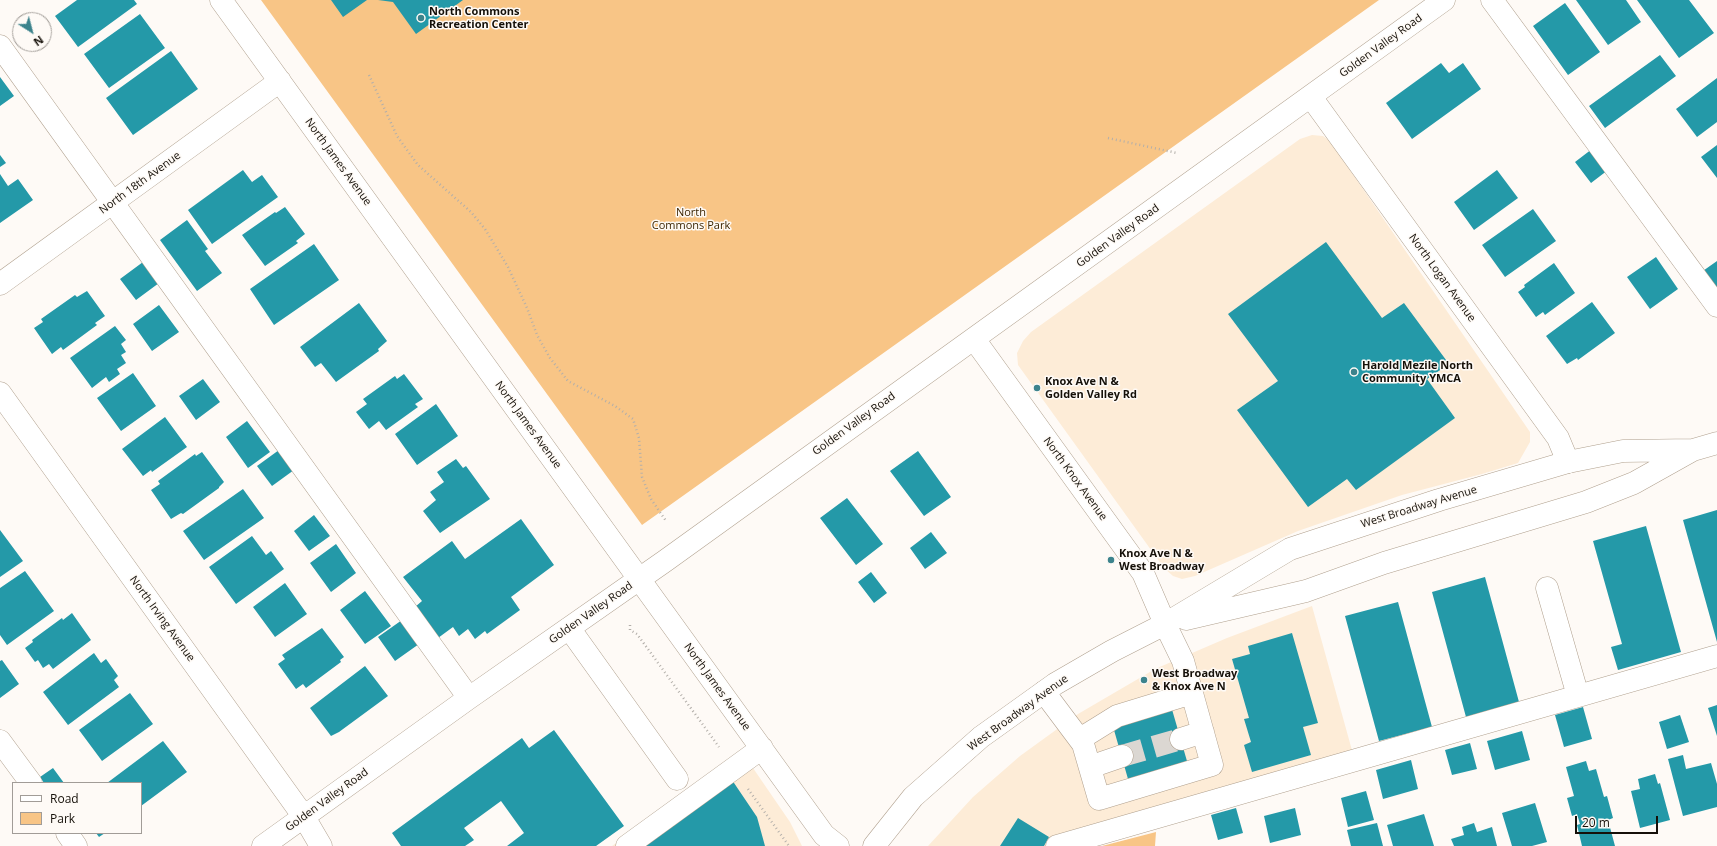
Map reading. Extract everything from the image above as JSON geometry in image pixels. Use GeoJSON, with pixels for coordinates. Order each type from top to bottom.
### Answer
{"type":"FeatureCollection","features":[{"type":"Feature","properties":{"kind":"street","name":"North James Avenue"},"geometry":{"type":"LineString","coordinates":[[221,0],[824,835],[838,846]]}},
{"type":"Feature","properties":{"kind":"street","name":"Golden Valley Road"},"geometry":{"type":"LineString","coordinates":[[262,846],[639,579],[1444,0]]}},
{"type":"Feature","properties":{"kind":"street"},"geometry":{"type":"LineString","coordinates":[[1492,0],[1717,306]]}},
{"type":"Feature","properties":{"kind":"street"},"geometry":{"type":"LineString","coordinates":[[0,46],[469,698]]}},
{"type":"Feature","properties":{"kind":"street","name":"North 18th Avenue"},"geometry":{"type":"LineString","coordinates":[[0,284],[280,81]]}},
{"type":"Feature","properties":{"kind":"street","name":"North Logan Avenue"},"geometry":{"type":"LineString","coordinates":[[1311,97],[1558,438],[1568,462]]}},
{"type":"Feature","properties":{"kind":"street","name":"North Knox Avenue"},"geometry":{"type":"LineString","coordinates":[[974,339],[1143,573],[1183,661],[1212,765],[1099,799],[1090,767]]}},
{"type":"Feature","properties":{"kind":"street","name":"North Irving Avenue"},"geometry":{"type":"LineString","coordinates":[[0,393],[304,817],[321,846]]}},
{"type":"Feature","properties":{"kind":"street","name":"West Broadway Avenue"},"geometry":{"type":"LineString","coordinates":[[1165,624],[1306,591],[1384,563],[1586,502],[1634,483],[1693,450],[1717,443]]}},
{"type":"Feature","properties":{"kind":"street","name":"West Broadway Avenue"},"geometry":{"type":"LineString","coordinates":[[874,846],[913,797],[981,737],[1044,692],[1112,651],[1165,624],[1290,549],[1439,500],[1568,462],[1623,451],[1693,450]]}},
{"type":"Feature","properties":{"kind":"street"},"geometry":{"type":"LineString","coordinates":[[1547,588],[1578,696]]}},
{"type":"Feature","properties":{"kind":"street"},"geometry":{"type":"LineString","coordinates":[[569,628],[677,780]]}},
{"type":"Feature","properties":{"kind":"street"},"geometry":{"type":"LineString","coordinates":[[1057,846],[1717,656]]}},
{"type":"Feature","properties":{"kind":"street"},"geometry":{"type":"LineString","coordinates":[[1044,692],[1080,739],[1090,767],[1122,756]]}},
{"type":"Feature","properties":{"kind":"street"},"geometry":{"type":"LineString","coordinates":[[1080,739],[1117,716],[1192,693]]}},
{"type":"Feature","properties":{"kind":"street"},"geometry":{"type":"LineString","coordinates":[[1181,739],[1203,732]]}},
{"type":"Feature","properties":{"kind":"street"},"geometry":{"type":"LineString","coordinates":[[0,740],[30,782]]}},
{"type":"Feature","properties":{"kind":"street"},"geometry":{"type":"LineString","coordinates":[[627,846],[762,748]]}},
{"type":"Feature","properties":{"kind":"street"},"geometry":{"type":"LineString","coordinates":[[68,834],[76,846]]}},
{"type":"Feature","properties":{"kind":"path"},"geometry":{"type":"LineString","coordinates":[[369,76],[397,136],[418,165],[471,212],[485,229],[508,267],[527,308],[537,335],[550,358],[568,381],[615,406],[633,419],[639,438],[642,477],[651,499],[666,521]]}},
{"type":"Feature","properties":{"kind":"path"},"geometry":{"type":"LineString","coordinates":[[1108,138],[1177,154]]}},
{"type":"Feature","properties":{"kind":"path"},"geometry":{"type":"LineString","coordinates":[[630,625],[630,630],[637,634],[789,846]]}},
{"type":"Feature","properties":{"kind":"shaded area"},"geometry":{"type":"Polygon","coordinates":[[[1312,135],[1323,136],[1330,141],[1530,432],[1530,442],[1518,463],[1402,495],[1298,531],[1195,576],[1182,579],[1173,576],[1164,568],[1018,365],[1017,353],[1023,341],[1031,332],[1300,139],[1312,135]]]}},
{"type":"Feature","properties":{"kind":"shaded area"},"geometry":{"type":"Polygon","coordinates":[[[1312,606],[1353,754],[1051,846],[928,846],[973,797],[1020,756],[1078,714],[1155,669],[1227,638],[1312,606]]]}},
{"type":"Feature","properties":{"kind":"shaded area"},"geometry":{"type":"Polygon","coordinates":[[[742,752],[790,822],[802,846],[612,846],[742,752]]]}},
{"type":"Feature","properties":{"kind":"green space","name":"North Commons Park"},"geometry":{"type":"Polygon","coordinates":[[[261,0],[1379,0],[642,525],[261,0]]]}},
{"type":"Feature","properties":{"kind":"green space"},"geometry":{"type":"Polygon","coordinates":[[[1156,832],[1155,846],[1102,846],[1156,832]]]}},
{"type":"Feature","properties":{"kind":"building"},"geometry":{"type":"Polygon","coordinates":[[[77,0],[134,0],[137,4],[78,47],[55,16],[77,0]]]}},
{"type":"Feature","properties":{"kind":"building"},"geometry":{"type":"Polygon","coordinates":[[[331,0],[367,0],[343,17],[331,0]]]}},
{"type":"Feature","properties":{"kind":"building","name":"North Commons Recreation Center"},"geometry":{"type":"Polygon","coordinates":[[[378,0],[463,0],[416,34],[393,2],[378,0]]]}},
{"type":"Feature","properties":{"kind":"building"},"geometry":{"type":"Polygon","coordinates":[[[1576,0],[1626,0],[1641,22],[1608,45],[1576,0]]]}},
{"type":"Feature","properties":{"kind":"building"},"geometry":{"type":"Polygon","coordinates":[[[1637,0],[1689,0],[1714,33],[1679,58],[1637,0]]]}},
{"type":"Feature","properties":{"kind":"building"},"geometry":{"type":"Polygon","coordinates":[[[1565,3],[1600,52],[1568,75],[1533,26],[1565,3]]]}},
{"type":"Feature","properties":{"kind":"building"},"geometry":{"type":"Polygon","coordinates":[[[140,14],[165,48],[109,88],[84,54],[140,14]]]}},
{"type":"Feature","properties":{"kind":"building"},"geometry":{"type":"Polygon","coordinates":[[[171,51],[198,89],[133,135],[106,98],[171,51]]]}},
{"type":"Feature","properties":{"kind":"building"},"geometry":{"type":"Polygon","coordinates":[[[1660,55],[1676,76],[1605,128],[1589,106],[1660,55]]]}},
{"type":"Feature","properties":{"kind":"building"},"geometry":{"type":"Polygon","coordinates":[[[1441,63],[1449,73],[1463,63],[1481,89],[1412,139],[1386,103],[1441,63]]]}},
{"type":"Feature","properties":{"kind":"building"},"geometry":{"type":"Polygon","coordinates":[[[0,77],[14,96],[0,106],[0,77]]]}},
{"type":"Feature","properties":{"kind":"building"},"geometry":{"type":"Polygon","coordinates":[[[1717,78],[1717,122],[1697,137],[1676,109],[1717,78]]]}},
{"type":"Feature","properties":{"kind":"building"},"geometry":{"type":"Polygon","coordinates":[[[1717,145],[1717,178],[1701,157],[1717,145]]]}},
{"type":"Feature","properties":{"kind":"building"},"geometry":{"type":"Polygon","coordinates":[[[1592,149],[1608,170],[1591,183],[1575,162],[1592,149]]]}},
{"type":"Feature","properties":{"kind":"building"},"geometry":{"type":"Polygon","coordinates":[[[0,155],[6,163],[0,167],[0,155]]]}},
{"type":"Feature","properties":{"kind":"building"},"geometry":{"type":"Polygon","coordinates":[[[243,170],[252,182],[262,175],[278,197],[212,244],[188,210],[243,170]]]}},
{"type":"Feature","properties":{"kind":"building"},"geometry":{"type":"Polygon","coordinates":[[[1497,170],[1518,198],[1474,230],[1454,202],[1497,170]]]}},
{"type":"Feature","properties":{"kind":"building"},"geometry":{"type":"Polygon","coordinates":[[[0,174],[8,186],[18,179],[33,200],[0,223],[0,174]]]}},
{"type":"Feature","properties":{"kind":"building"},"geometry":{"type":"Polygon","coordinates":[[[285,207],[305,234],[296,241],[298,243],[265,266],[242,235],[275,212],[276,213],[285,207]]]}},
{"type":"Feature","properties":{"kind":"building"},"geometry":{"type":"Polygon","coordinates":[[[1533,209],[1556,241],[1505,277],[1482,245],[1533,209]]]}},
{"type":"Feature","properties":{"kind":"building"},"geometry":{"type":"Polygon","coordinates":[[[187,220],[208,249],[205,251],[222,273],[197,291],[160,240],[187,220]]]}},
{"type":"Feature","properties":{"kind":"building","name":"Harold Mezile North Community YMCA"},"geometry":{"type":"Polygon","coordinates":[[[1326,242],[1382,318],[1404,303],[1449,364],[1427,379],[1455,418],[1356,490],[1347,479],[1308,507],[1237,410],[1278,381],[1228,314],[1326,242]]]}},
{"type":"Feature","properties":{"kind":"building"},"geometry":{"type":"Polygon","coordinates":[[[314,244],[339,280],[274,325],[250,289],[314,244]]]}},
{"type":"Feature","properties":{"kind":"building"},"geometry":{"type":"Polygon","coordinates":[[[1656,257],[1678,289],[1650,309],[1627,277],[1656,257]]]}},
{"type":"Feature","properties":{"kind":"building"},"geometry":{"type":"Polygon","coordinates":[[[1717,261],[1717,296],[1700,273],[1717,261]]]}},
{"type":"Feature","properties":{"kind":"building"},"geometry":{"type":"Polygon","coordinates":[[[143,262],[159,283],[136,300],[120,279],[143,262]]]}},
{"type":"Feature","properties":{"kind":"building"},"geometry":{"type":"Polygon","coordinates":[[[1554,263],[1575,293],[1545,315],[1543,312],[1536,317],[1518,292],[1525,287],[1524,285],[1554,263]]]}},
{"type":"Feature","properties":{"kind":"building"},"geometry":{"type":"Polygon","coordinates":[[[87,291],[105,316],[95,323],[97,325],[63,350],[61,347],[52,354],[34,328],[43,322],[41,319],[75,295],[77,297],[87,291]]]}},
{"type":"Feature","properties":{"kind":"building"},"geometry":{"type":"Polygon","coordinates":[[[1592,302],[1615,333],[1578,360],[1577,358],[1567,364],[1546,336],[1592,302]]]}},
{"type":"Feature","properties":{"kind":"building"},"geometry":{"type":"Polygon","coordinates":[[[359,303],[387,341],[378,349],[379,351],[336,382],[321,363],[315,367],[300,347],[359,303]]]}},
{"type":"Feature","properties":{"kind":"building"},"geometry":{"type":"Polygon","coordinates":[[[159,305],[179,332],[152,351],[133,324],[159,305]]]}},
{"type":"Feature","properties":{"kind":"building"},"geometry":{"type":"Polygon","coordinates":[[[115,326],[126,340],[121,344],[126,352],[121,355],[126,363],[117,369],[120,374],[109,382],[106,377],[92,388],[70,358],[115,326]]]}},
{"type":"Feature","properties":{"kind":"building"},"geometry":{"type":"Polygon","coordinates":[[[133,373],[156,406],[121,431],[97,398],[133,373]]]}},
{"type":"Feature","properties":{"kind":"building"},"geometry":{"type":"Polygon","coordinates":[[[404,374],[423,399],[415,404],[418,407],[386,430],[379,421],[369,429],[356,412],[367,404],[363,399],[395,376],[397,379],[404,374]]]}},
{"type":"Feature","properties":{"kind":"building"},"geometry":{"type":"Polygon","coordinates":[[[203,379],[220,402],[196,420],[179,396],[203,379]]]}},
{"type":"Feature","properties":{"kind":"building"},"geometry":{"type":"Polygon","coordinates":[[[436,404],[458,436],[417,465],[395,434],[436,404]]]}},
{"type":"Feature","properties":{"kind":"building"},"geometry":{"type":"Polygon","coordinates":[[[165,417],[187,447],[152,472],[151,470],[143,476],[122,449],[165,417]]]}},
{"type":"Feature","properties":{"kind":"building"},"geometry":{"type":"Polygon","coordinates":[[[247,421],[270,452],[248,468],[226,437],[247,421]]]}},
{"type":"Feature","properties":{"kind":"building"},"geometry":{"type":"Polygon","coordinates":[[[279,450],[294,470],[272,486],[257,466],[279,450]]]}},
{"type":"Feature","properties":{"kind":"building"},"geometry":{"type":"Polygon","coordinates":[[[918,451],[951,497],[924,516],[890,471],[918,451]]]}},
{"type":"Feature","properties":{"kind":"building"},"geometry":{"type":"Polygon","coordinates":[[[202,452],[224,482],[219,488],[183,514],[181,513],[171,519],[151,490],[160,484],[158,481],[195,454],[196,456],[202,452]]]}},
{"type":"Feature","properties":{"kind":"building"},"geometry":{"type":"Polygon","coordinates":[[[456,459],[463,468],[466,466],[490,499],[440,533],[423,511],[436,500],[430,492],[444,482],[437,472],[456,459]]]}},
{"type":"Feature","properties":{"kind":"building"},"geometry":{"type":"Polygon","coordinates":[[[243,489],[264,518],[204,560],[183,531],[243,489]]]}},
{"type":"Feature","properties":{"kind":"building"},"geometry":{"type":"Polygon","coordinates":[[[847,498],[883,544],[856,565],[820,518],[847,498]]]}},
{"type":"Feature","properties":{"kind":"building"},"geometry":{"type":"Polygon","coordinates":[[[1717,510],[1717,642],[1683,520],[1717,510]]]}},
{"type":"Feature","properties":{"kind":"building"},"geometry":{"type":"Polygon","coordinates":[[[314,515],[330,536],[309,551],[294,531],[314,515]]]}},
{"type":"Feature","properties":{"kind":"building"},"geometry":{"type":"Polygon","coordinates":[[[521,519],[554,565],[511,597],[520,610],[487,634],[485,631],[475,639],[468,629],[459,636],[453,627],[438,638],[415,607],[422,601],[403,577],[452,541],[465,559],[521,519]]]}},
{"type":"Feature","properties":{"kind":"building"},"geometry":{"type":"Polygon","coordinates":[[[1646,526],[1681,652],[1618,670],[1611,647],[1622,644],[1593,541],[1646,526]]]}},
{"type":"Feature","properties":{"kind":"building"},"geometry":{"type":"Polygon","coordinates":[[[0,530],[23,561],[0,577],[0,530]]]}},
{"type":"Feature","properties":{"kind":"building"},"geometry":{"type":"Polygon","coordinates":[[[931,532],[947,553],[925,569],[910,548],[931,532]]]}},
{"type":"Feature","properties":{"kind":"building"},"geometry":{"type":"Polygon","coordinates":[[[252,536],[266,555],[271,551],[284,569],[236,604],[209,567],[252,536]]]}},
{"type":"Feature","properties":{"kind":"building"},"geometry":{"type":"Polygon","coordinates":[[[336,544],[356,573],[331,592],[310,563],[336,544]]]}},
{"type":"Feature","properties":{"kind":"building"},"geometry":{"type":"Polygon","coordinates":[[[25,571],[54,611],[7,645],[0,635],[0,588],[25,571]]]}},
{"type":"Feature","properties":{"kind":"building"},"geometry":{"type":"Polygon","coordinates":[[[871,572],[887,593],[874,603],[858,582],[871,572]]]}},
{"type":"Feature","properties":{"kind":"building"},"geometry":{"type":"Polygon","coordinates":[[[1485,577],[1519,702],[1466,717],[1432,592],[1485,577]]]}},
{"type":"Feature","properties":{"kind":"building"},"geometry":{"type":"Polygon","coordinates":[[[285,583],[307,614],[275,637],[253,607],[285,583]]]}},
{"type":"Feature","properties":{"kind":"building"},"geometry":{"type":"Polygon","coordinates":[[[365,591],[391,626],[365,644],[340,610],[365,591]]]}},
{"type":"Feature","properties":{"kind":"building"},"geometry":{"type":"Polygon","coordinates":[[[1398,602],[1432,727],[1379,741],[1345,616],[1398,602]]]}},
{"type":"Feature","properties":{"kind":"building"},"geometry":{"type":"Polygon","coordinates":[[[72,613],[91,640],[53,669],[49,664],[43,668],[38,660],[35,662],[25,648],[33,642],[32,640],[62,618],[63,620],[72,613]]]}},
{"type":"Feature","properties":{"kind":"building"},"geometry":{"type":"Polygon","coordinates":[[[402,620],[419,644],[395,661],[378,637],[402,620]]]}},
{"type":"Feature","properties":{"kind":"building"},"geometry":{"type":"Polygon","coordinates":[[[322,628],[344,657],[340,660],[341,662],[306,688],[303,684],[296,689],[278,664],[285,659],[282,655],[322,628]]]}},
{"type":"Feature","properties":{"kind":"building"},"geometry":{"type":"Polygon","coordinates":[[[1292,633],[1318,723],[1303,727],[1311,755],[1252,772],[1244,745],[1251,742],[1244,719],[1249,718],[1232,659],[1250,654],[1248,646],[1292,633]]]}},
{"type":"Feature","properties":{"kind":"building"},"geometry":{"type":"Polygon","coordinates":[[[94,653],[101,663],[106,659],[118,676],[114,680],[119,687],[68,725],[43,692],[94,653]]]}},
{"type":"Feature","properties":{"kind":"building"},"geometry":{"type":"Polygon","coordinates":[[[2,660],[19,684],[0,698],[0,661],[2,660]]]}},
{"type":"Feature","properties":{"kind":"building"},"geometry":{"type":"Polygon","coordinates":[[[365,666],[388,696],[339,732],[331,736],[310,708],[365,666]]]}},
{"type":"Feature","properties":{"kind":"building"},"geometry":{"type":"Polygon","coordinates":[[[130,693],[153,724],[102,761],[79,730],[130,693]]]}},
{"type":"Feature","properties":{"kind":"building"},"geometry":{"type":"Polygon","coordinates":[[[1717,705],[1717,736],[1708,708],[1717,705]]]}},
{"type":"Feature","properties":{"kind":"building"},"geometry":{"type":"Polygon","coordinates":[[[1171,706],[1189,768],[1130,786],[1112,723],[1171,706]]]}},
{"type":"Feature","properties":{"kind":"building"},"geometry":{"type":"Polygon","coordinates":[[[1583,707],[1592,739],[1564,747],[1555,715],[1583,707]]]}},
{"type":"Feature","properties":{"kind":"building"},"geometry":{"type":"Polygon","coordinates":[[[1680,715],[1689,742],[1667,749],[1659,722],[1680,715]]]}},
{"type":"Feature","properties":{"kind":"building"},"geometry":{"type":"Polygon","coordinates":[[[554,730],[624,826],[596,846],[507,846],[524,833],[501,801],[464,828],[474,840],[465,846],[401,846],[392,833],[522,738],[529,748],[554,730]]]}},
{"type":"Feature","properties":{"kind":"building"},"geometry":{"type":"Polygon","coordinates":[[[1522,731],[1530,760],[1495,770],[1487,741],[1522,731]]]}},
{"type":"Feature","properties":{"kind":"building"},"geometry":{"type":"Polygon","coordinates":[[[163,741],[187,772],[142,805],[142,782],[108,782],[163,741]]]}},
{"type":"Feature","properties":{"kind":"building"},"geometry":{"type":"Polygon","coordinates":[[[1470,743],[1477,769],[1452,775],[1445,750],[1470,743]]]}},
{"type":"Feature","properties":{"kind":"building"},"geometry":{"type":"Polygon","coordinates":[[[1683,755],[1686,769],[1711,763],[1717,784],[1717,807],[1683,816],[1668,759],[1683,755]]]}},
{"type":"Feature","properties":{"kind":"building"},"geometry":{"type":"Polygon","coordinates":[[[1411,760],[1418,789],[1383,799],[1376,770],[1411,760]]]}},
{"type":"Feature","properties":{"kind":"building"},"geometry":{"type":"Polygon","coordinates":[[[1586,761],[1589,771],[1596,769],[1604,797],[1607,796],[1613,818],[1608,820],[1615,846],[1582,846],[1577,825],[1580,824],[1577,814],[1572,816],[1567,798],[1574,796],[1566,767],[1586,761]]]}},
{"type":"Feature","properties":{"kind":"building"},"geometry":{"type":"Polygon","coordinates":[[[53,768],[63,782],[43,782],[40,777],[53,768]]]}},
{"type":"Feature","properties":{"kind":"building"},"geometry":{"type":"Polygon","coordinates":[[[1655,774],[1658,784],[1660,783],[1670,820],[1640,828],[1631,791],[1640,789],[1638,779],[1655,774]]]}},
{"type":"Feature","properties":{"kind":"building"},"geometry":{"type":"Polygon","coordinates":[[[732,780],[757,817],[765,846],[641,846],[732,780]]]}},
{"type":"Feature","properties":{"kind":"building"},"geometry":{"type":"Polygon","coordinates":[[[1366,791],[1374,820],[1348,827],[1341,798],[1366,791]]]}},
{"type":"Feature","properties":{"kind":"building"},"geometry":{"type":"Polygon","coordinates":[[[1535,803],[1547,842],[1532,846],[1512,846],[1502,813],[1535,803]]]}},
{"type":"Feature","properties":{"kind":"building"},"geometry":{"type":"Polygon","coordinates":[[[1236,808],[1243,833],[1218,840],[1211,815],[1236,808]]]}},
{"type":"Feature","properties":{"kind":"building"},"geometry":{"type":"Polygon","coordinates":[[[1295,808],[1301,835],[1270,843],[1264,816],[1295,808]]]}},
{"type":"Feature","properties":{"kind":"building"},"geometry":{"type":"Polygon","coordinates":[[[1424,814],[1434,846],[1393,846],[1387,825],[1424,814]]]}},
{"type":"Feature","properties":{"kind":"building"},"geometry":{"type":"Polygon","coordinates":[[[1018,818],[1049,837],[1044,846],[1000,846],[1018,818]]]}},
{"type":"Feature","properties":{"kind":"building"},"geometry":{"type":"Polygon","coordinates":[[[1377,823],[1383,846],[1351,846],[1347,830],[1377,823]]]}},
{"type":"Feature","properties":{"kind":"building"},"geometry":{"type":"Polygon","coordinates":[[[1474,823],[1477,832],[1492,827],[1497,846],[1454,846],[1451,839],[1464,835],[1462,827],[1474,823]]]}},
{"type":"Feature","properties":{"kind":"building"},"geometry":{"type":"Polygon","coordinates":[[[97,834],[104,834],[99,837],[97,834]]]}},
{"type":"Feature","properties":{"kind":"tunnel"},"geometry":{"type":"LineString","coordinates":[[1122,756],[1181,739]]}},
{"type":"Feature","properties":{"kind":"place","name":"North Commons Recreation Center"},"geometry":{"type":"Point","coordinates":[421,18]}},
{"type":"Feature","properties":{"kind":"place","name":"Harold Mezile North Community YMCA"},"geometry":{"type":"Point","coordinates":[1354,372]}},
{"type":"Feature","properties":{"kind":"place","name":"Knox Ave N & Golden Valley Rd"},"geometry":{"type":"Point","coordinates":[1037,388]}},
{"type":"Feature","properties":{"kind":"place","name":"Knox Ave N & West Broadway"},"geometry":{"type":"Point","coordinates":[1111,560]}},
{"type":"Feature","properties":{"kind":"place","name":"West Broadway & Knox Ave N"},"geometry":{"type":"Point","coordinates":[1144,680]}}]}
